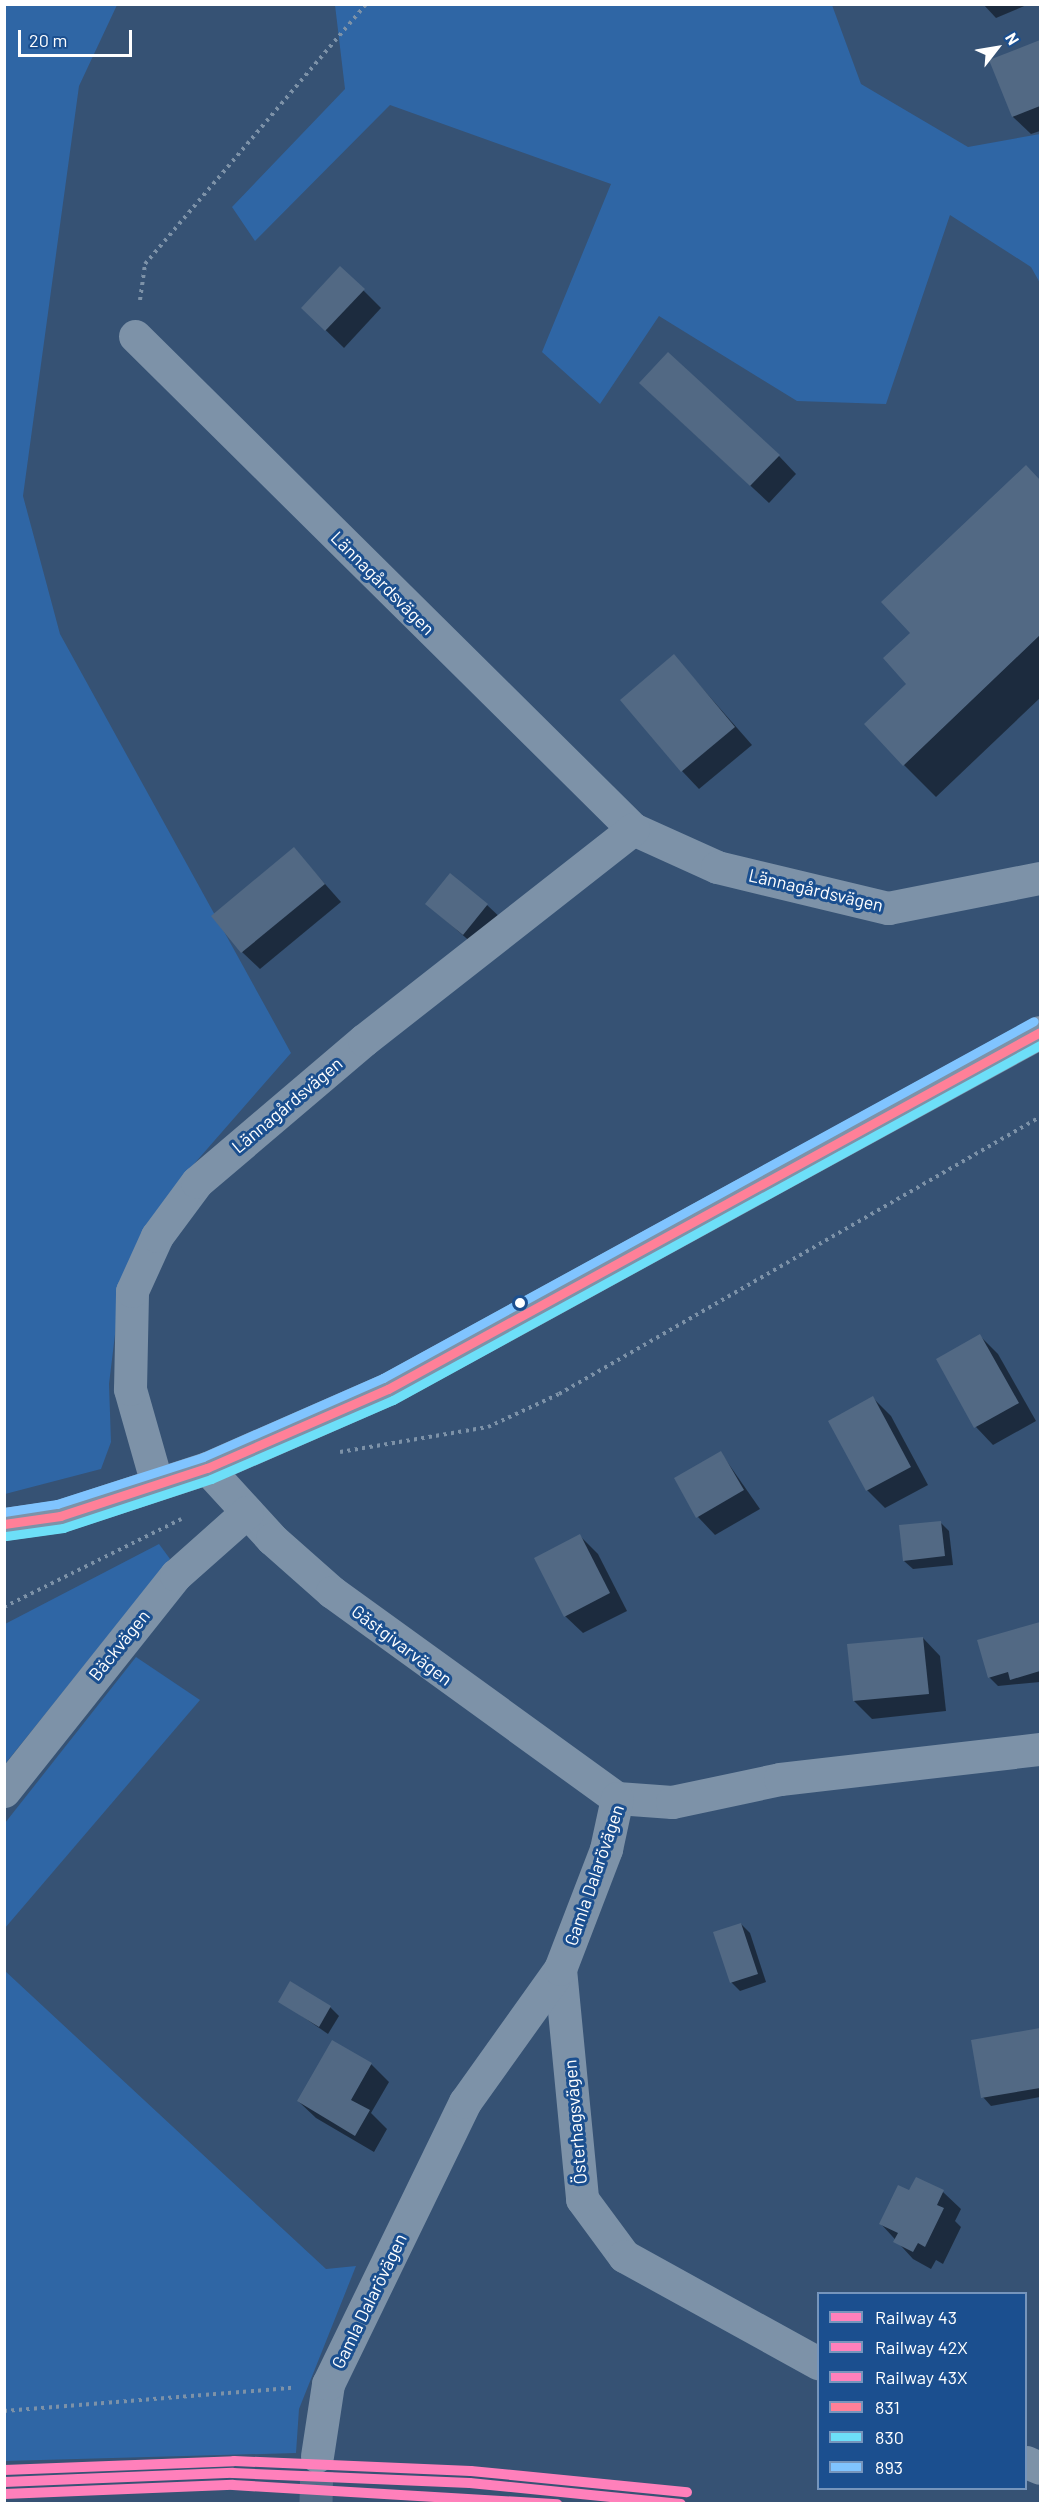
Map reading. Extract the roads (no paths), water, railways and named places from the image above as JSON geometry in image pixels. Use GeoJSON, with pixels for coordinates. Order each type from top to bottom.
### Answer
{"type":"FeatureCollection","features":[{"type":"Feature","properties":{"kind":"street","name":"Lännagårdsvägen"},"geometry":{"type":"LineString","coordinates":[[135,336],[633,829],[717,867],[888,908],[1041,878]]}},
{"type":"Feature","properties":{"kind":"street","name":"Lännagårdsvägen"},"geometry":{"type":"LineString","coordinates":[[157,1484],[130,1389],[132,1291],[157,1236],[197,1182],[364,1040],[633,829]]}},
{"type":"Feature","properties":{"kind":"street"},"geometry":{"type":"LineString","coordinates":[[4,1524],[60,1516],[207,1468],[388,1389],[1041,1032]]}},
{"type":"Feature","properties":{"kind":"street","name":"Gästgivarvägen"},"geometry":{"type":"LineString","coordinates":[[207,1468],[239,1504],[332,1592],[617,1798]]}},
{"type":"Feature","properties":{"kind":"street","name":"Bäckvägen"},"geometry":{"type":"LineString","coordinates":[[4,1791],[176,1575],[239,1504]]}},
{"type":"Feature","properties":{"kind":"street","name":"Gamla Dalarövägen"},"geometry":{"type":"LineString","coordinates":[[317,2456],[328,2384],[465,2102],[560,1969],[606,1849],[617,1798],[672,1802],[780,1779],[1041,1749]]}},
{"type":"Feature","properties":{"kind":"street","name":"Österhagsvägen"},"geometry":{"type":"LineString","coordinates":[[560,1969],[582,2199],[624,2256],[817,2362]]}},
{"type":"Feature","properties":{"kind":"street"},"geometry":{"type":"LineString","coordinates":[[1027,2462],[1041,2468]]}},
{"type":"Feature","properties":{"kind":"tunnel"},"geometry":{"type":"LineString","coordinates":[[316,2504],[317,2456]]}},
{"type":"Feature","properties":{"kind":"rail line","name":"43X"},"geometry":{"type":"LineString","coordinates":[[4,2470],[234,2461],[471,2471],[687,2492]]}},
{"type":"Feature","properties":{"kind":"rail line","name":"43"},"geometry":{"type":"LineString","coordinates":[[4,2482],[233,2473],[470,2483],[681,2504]]}},
{"type":"Feature","properties":{"kind":"rail line","name":"42X"},"geometry":{"type":"LineString","coordinates":[[4,2494],[233,2485],[557,2504]]}}]}
